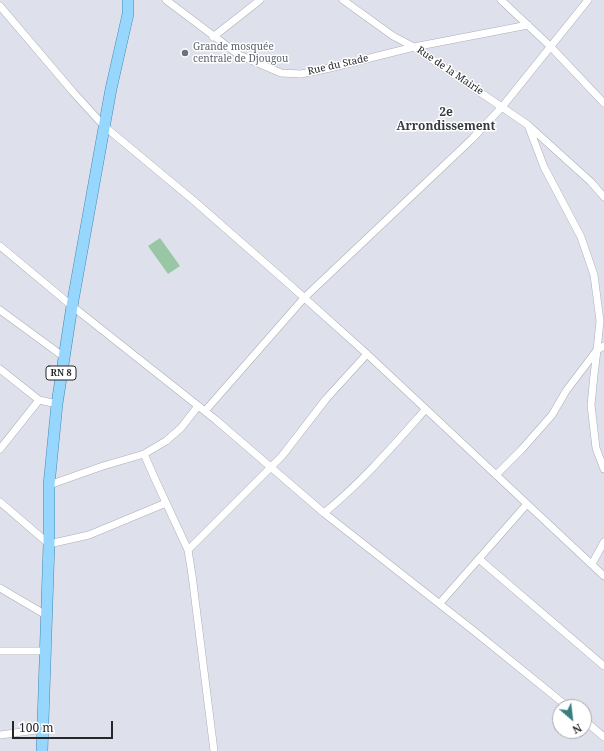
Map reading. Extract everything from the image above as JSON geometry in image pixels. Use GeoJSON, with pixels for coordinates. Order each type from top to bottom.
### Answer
{"type":"FeatureCollection","features":[{"type":"Feature","properties":{"kind":"main road","name":"RN 8"},"geometry":{"type":"LineString","coordinates":[[42,751],[49,544],[49,485],[57,404],[72,306],[104,126],[128,14],[128,0]]}},
{"type":"Feature","properties":{"kind":"street","name":"Rue du Stade"},"geometry":{"type":"LineString","coordinates":[[166,0],[213,37],[239,55],[281,73],[301,74],[414,47],[528,25]]}},
{"type":"Feature","properties":{"kind":"street"},"geometry":{"type":"LineString","coordinates":[[213,37],[260,0]]}},
{"type":"Feature","properties":{"kind":"street","name":"Rue de la Mairie"},"geometry":{"type":"LineString","coordinates":[[343,0],[394,36],[414,47],[528,125],[591,182],[604,197]]}},
{"type":"Feature","properties":{"kind":"street"},"geometry":{"type":"LineString","coordinates":[[501,0],[550,46],[604,103]]}},
{"type":"Feature","properties":{"kind":"street"},"geometry":{"type":"LineString","coordinates":[[205,411],[304,298],[472,139],[502,107],[588,0]]}},
{"type":"Feature","properties":{"kind":"street"},"geometry":{"type":"LineString","coordinates":[[0,6],[104,126],[193,200],[367,354],[425,410],[604,576]]}},
{"type":"Feature","properties":{"kind":"street"},"geometry":{"type":"LineString","coordinates":[[528,125],[544,168],[581,237],[594,275],[600,321],[601,348],[594,375],[592,405],[596,448],[604,469]]}},
{"type":"Feature","properties":{"kind":"street"},"geometry":{"type":"LineString","coordinates":[[0,246],[72,306],[205,411],[324,513],[440,603],[558,699]]}},
{"type":"Feature","properties":{"kind":"street"},"geometry":{"type":"LineString","coordinates":[[0,310],[64,357]]}},
{"type":"Feature","properties":{"kind":"street"},"geometry":{"type":"LineString","coordinates":[[496,475],[522,449],[552,415],[566,391],[601,348]]}},
{"type":"Feature","properties":{"kind":"street"},"geometry":{"type":"LineString","coordinates":[[188,550],[282,456],[326,399],[367,354]]}},
{"type":"Feature","properties":{"kind":"street"},"geometry":{"type":"LineString","coordinates":[[0,369],[38,400],[57,404]]}},
{"type":"Feature","properties":{"kind":"street"},"geometry":{"type":"LineString","coordinates":[[0,449],[38,400]]}},
{"type":"Feature","properties":{"kind":"street"},"geometry":{"type":"LineString","coordinates":[[49,485],[103,466],[144,454],[166,441],[181,428],[198,406]]}},
{"type":"Feature","properties":{"kind":"street"},"geometry":{"type":"LineString","coordinates":[[324,513],[346,494],[376,464],[425,410]]}},
{"type":"Feature","properties":{"kind":"street"},"geometry":{"type":"LineString","coordinates":[[144,454],[188,550],[214,751]]}},
{"type":"Feature","properties":{"kind":"street"},"geometry":{"type":"LineString","coordinates":[[0,502],[49,544],[88,535],[166,503]]}},
{"type":"Feature","properties":{"kind":"street"},"geometry":{"type":"LineString","coordinates":[[440,603],[527,504]]}},
{"type":"Feature","properties":{"kind":"street"},"geometry":{"type":"LineString","coordinates":[[592,564],[604,542]]}},
{"type":"Feature","properties":{"kind":"street"},"geometry":{"type":"LineString","coordinates":[[479,559],[604,666]]}},
{"type":"Feature","properties":{"kind":"street"},"geometry":{"type":"LineString","coordinates":[[0,588],[46,615]]}},
{"type":"Feature","properties":{"kind":"street"},"geometry":{"type":"LineString","coordinates":[[0,652],[45,651]]}},
{"type":"Feature","properties":{"kind":"street"},"geometry":{"type":"LineString","coordinates":[[592,727],[604,737]]}},
{"type":"Feature","properties":{"kind":"street"},"geometry":{"type":"LineString","coordinates":[[0,735],[43,729]]}},
{"type":"Feature","properties":{"kind":"green space"},"geometry":{"type":"Polygon","coordinates":[[[160,238],[180,266],[168,274],[148,246],[160,238]]]}},
{"type":"Feature","properties":{"kind":"place","name":"Grande mosquée centrale de Djougou"},"geometry":{"type":"Point","coordinates":[185,53]}},
{"type":"Feature","properties":{"kind":"district","name":"2e Arrondissement"},"geometry":{"type":"Point","coordinates":[446,120]}}]}
